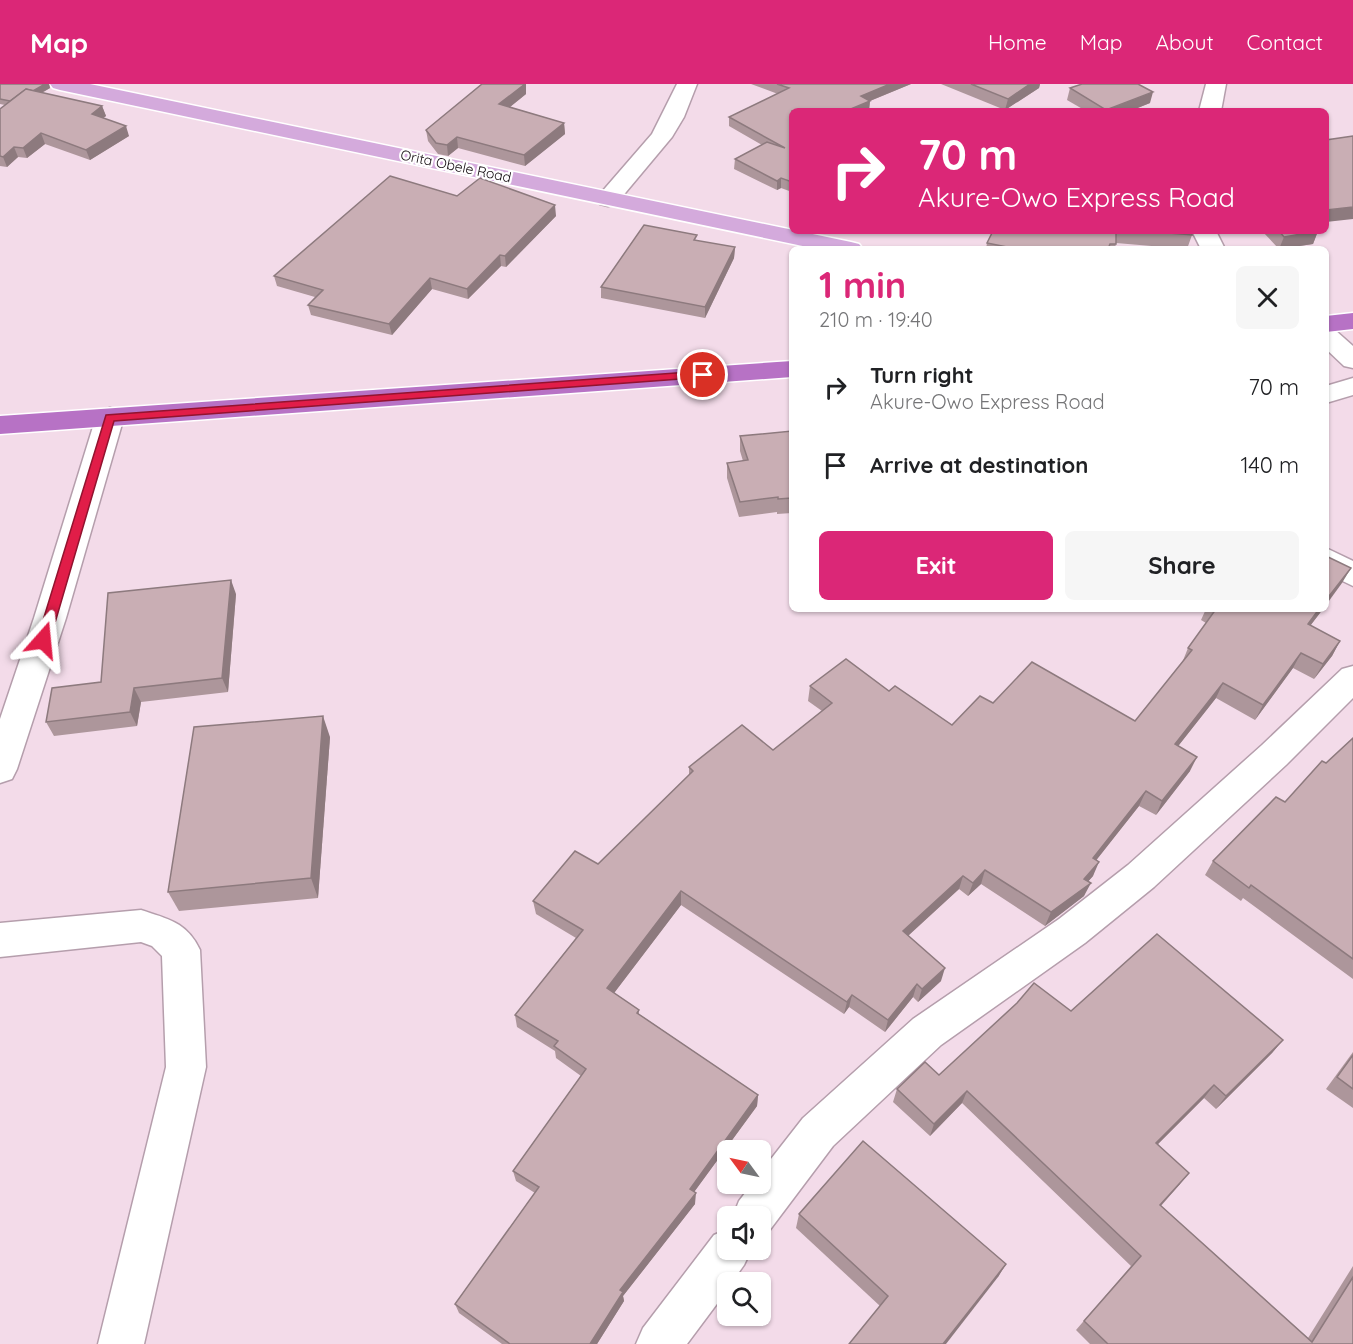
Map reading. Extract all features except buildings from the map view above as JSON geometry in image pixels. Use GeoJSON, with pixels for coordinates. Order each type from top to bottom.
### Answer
{"type":"FeatureCollection","features":[{"type":"Feature","properties":{"kind":"highway"},"geometry":{"type":"LineString","coordinates":[[1329,324],[1353,321]]}},
{"type":"Feature","properties":{"kind":"highway"},"geometry":{"type":"LineString","coordinates":[[0,426],[789,369]]}},
{"type":"Feature","properties":{"kind":"main road","name":"Orita Obele Road"},"geometry":{"type":"LineString","coordinates":[[76,85],[836,246]]}},
{"type":"Feature","properties":{"kind":"street"},"geometry":{"type":"LineString","coordinates":[[608,199],[661,137],[673,117],[687,84]]}},
{"type":"Feature","properties":{"kind":"street"},"geometry":{"type":"LineString","coordinates":[[1211,108],[1216,84]]}},
{"type":"Feature","properties":{"kind":"street"},"geometry":{"type":"LineString","coordinates":[[1329,338],[1353,360]]}},
{"type":"Feature","properties":{"kind":"street"},"geometry":{"type":"LineString","coordinates":[[1329,394],[1353,386]]}},
{"type":"Feature","properties":{"kind":"street"},"geometry":{"type":"LineString","coordinates":[[0,769],[50,618],[110,417]]}},
{"type":"Feature","properties":{"kind":"street"},"geometry":{"type":"LineString","coordinates":[[1329,561],[1353,575]]}},
{"type":"Feature","properties":{"kind":"street"},"geometry":{"type":"LineString","coordinates":[[762,1206],[818,1132],[927,1032],[1072,931],[1141,876],[1274,755],[1353,678]]}},
{"type":"Feature","properties":{"kind":"street"},"geometry":{"type":"LineString","coordinates":[[0,940],[141,926],[165,934],[181,950],[186,1067],[121,1344]]}},
{"type":"Feature","properties":{"kind":"street"},"geometry":{"type":"LineString","coordinates":[[659,1344],[722,1260]]}},
{"type":"Feature","properties":{"kind":"route"},"geometry":{"type":"LineString","coordinates":[[43,640],[110,417],[703,375]]}}]}
